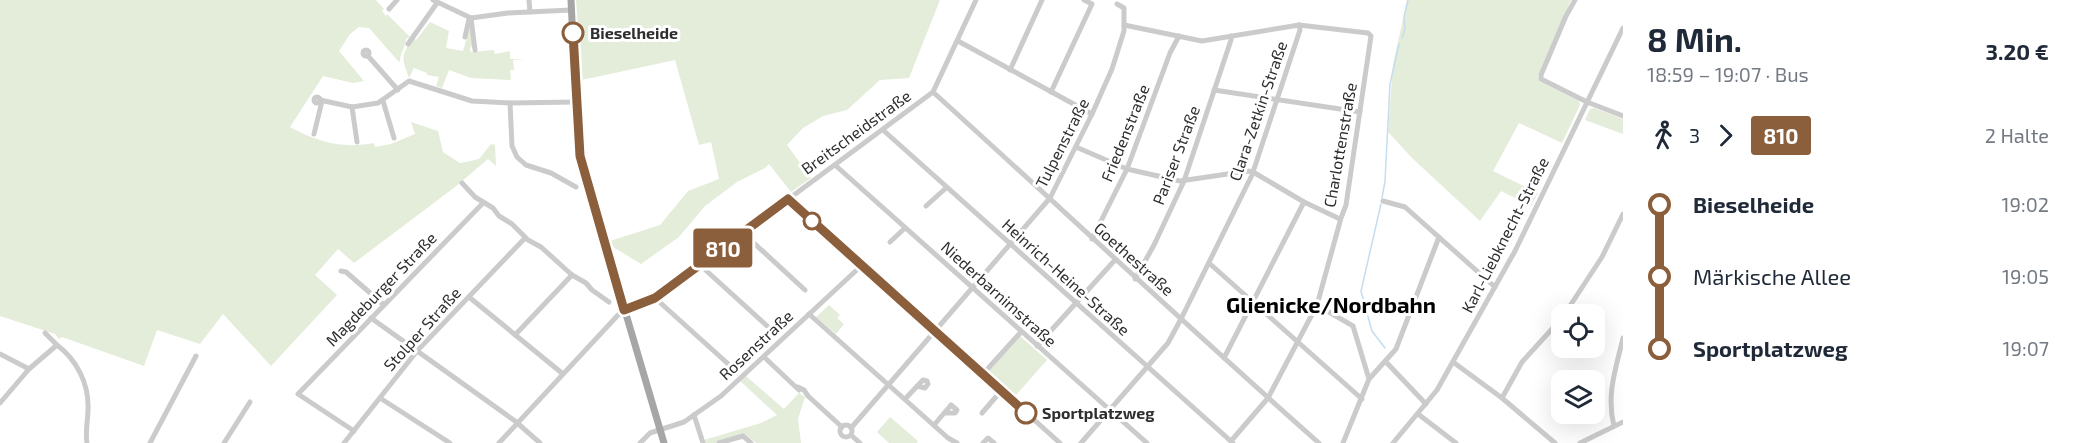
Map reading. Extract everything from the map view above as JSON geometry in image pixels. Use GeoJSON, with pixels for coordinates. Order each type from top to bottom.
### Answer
{"type":"FeatureCollection","features":[{"type":"Feature","properties":{"kind":"main road"},"geometry":{"type":"LineString","coordinates":[[571,0],[580,156],[664,443]]}},
{"type":"Feature","properties":{"kind":"street"},"geometry":{"type":"LineString","coordinates":[[389,9],[397,0]]}},
{"type":"Feature","properties":{"kind":"street"},"geometry":{"type":"LineString","coordinates":[[530,0],[530,12]]}},
{"type":"Feature","properties":{"kind":"street","name":"Breitscheidstraße"},"geometry":{"type":"LineString","coordinates":[[499,443],[624,310],[655,298],[933,92],[976,0]]}},
{"type":"Feature","properties":{"kind":"street"},"geometry":{"type":"LineString","coordinates":[[1010,70],[1042,0]]}},
{"type":"Feature","properties":{"kind":"street"},"geometry":{"type":"LineString","coordinates":[[1051,92],[1092,4],[1083,0]]}},
{"type":"Feature","properties":{"kind":"street"},"geometry":{"type":"LineString","coordinates":[[1575,0],[1541,77],[1548,83],[1587,102],[1623,116]]}},
{"type":"Feature","properties":{"kind":"street"},"geometry":{"type":"LineString","coordinates":[[408,44],[435,1],[470,18],[571,10]]}},
{"type":"Feature","properties":{"kind":"street"},"geometry":{"type":"LineString","coordinates":[[1117,4],[1124,8],[1124,26],[1202,41],[1299,25]]}},
{"type":"Feature","properties":{"kind":"street"},"geometry":{"type":"LineString","coordinates":[[465,37],[470,18]]}},
{"type":"Feature","properties":{"kind":"street"},"geometry":{"type":"LineString","coordinates":[[470,18],[475,50]]}},
{"type":"Feature","properties":{"kind":"street","name":"Charlottenstraße"},"geometry":{"type":"LineString","coordinates":[[1232,442],[1268,398],[1317,305],[1349,192],[1372,37],[1368,33],[1299,25]]}},
{"type":"Feature","properties":{"kind":"street","name":"Clara-Zetkin-Straße"},"geometry":{"type":"LineString","coordinates":[[1081,443],[1168,343],[1181,320],[1252,172],[1300,30],[1299,25]]}},
{"type":"Feature","properties":{"kind":"street","name":"Tulpenstraße"},"geometry":{"type":"LineString","coordinates":[[851,428],[1050,198],[1112,69],[1122,41],[1124,26]]}},
{"type":"Feature","properties":{"kind":"street","name":"Karl-Liebknecht-Straße"},"geometry":{"type":"LineString","coordinates":[[1393,443],[1437,390],[1515,251],[1623,28]]}},
{"type":"Feature","properties":{"kind":"street","name":"Friedenstraße"},"geometry":{"type":"LineString","coordinates":[[1092,239],[1127,169],[1170,53],[1179,36]]}},
{"type":"Feature","properties":{"kind":"street","name":"Pariser Straße"},"geometry":{"type":"LineString","coordinates":[[1136,279],[1184,181],[1231,36]]}},
{"type":"Feature","properties":{"kind":"street"},"geometry":{"type":"LineString","coordinates":[[958,41],[1092,114]]}},
{"type":"Feature","properties":{"kind":"street"},"geometry":{"type":"LineString","coordinates":[[368,56],[398,90]]}},
{"type":"Feature","properties":{"kind":"street"},"geometry":{"type":"LineString","coordinates":[[314,134],[321,101],[352,107],[383,101],[406,82],[411,81],[464,100],[510,103],[576,102]]}},
{"type":"Feature","properties":{"kind":"street"},"geometry":{"type":"LineString","coordinates":[[1214,90],[1360,112]]}},
{"type":"Feature","properties":{"kind":"street","name":"Goethestraße"},"geometry":{"type":"LineString","coordinates":[[933,92],[1115,260],[1319,443]]}},
{"type":"Feature","properties":{"kind":"street"},"geometry":{"type":"LineString","coordinates":[[383,101],[394,138]]}},
{"type":"Feature","properties":{"kind":"street"},"geometry":{"type":"LineString","coordinates":[[510,103],[513,146],[517,157],[526,165],[554,174],[576,187]]}},
{"type":"Feature","properties":{"kind":"street"},"geometry":{"type":"LineString","coordinates":[[352,107],[357,142]]}},
{"type":"Feature","properties":{"kind":"street","name":"Heinrich-Heine-Straße"},"geometry":{"type":"LineString","coordinates":[[883,130],[1010,246],[1232,442]]}},
{"type":"Feature","properties":{"kind":"street"},"geometry":{"type":"LineString","coordinates":[[1076,147],[1127,169],[1184,181],[1252,172],[1304,202],[1341,219]]}},
{"type":"Feature","properties":{"kind":"street","name":"Niederbarnimstraße"},"geometry":{"type":"LineString","coordinates":[[835,165],[1147,443]]}},
{"type":"Feature","properties":{"kind":"street"},"geometry":{"type":"LineString","coordinates":[[462,183],[483,203],[493,208],[499,216],[523,233],[525,238],[541,247],[572,275],[609,302]]}},
{"type":"Feature","properties":{"kind":"street"},"geometry":{"type":"LineString","coordinates":[[926,206],[946,188]]}},
{"type":"Feature","properties":{"kind":"street"},"geometry":{"type":"LineString","coordinates":[[788,199],[1060,443]]}},
{"type":"Feature","properties":{"kind":"street"},"geometry":{"type":"LineString","coordinates":[[1383,201],[1405,207],[1495,287]]}},
{"type":"Feature","properties":{"kind":"street"},"geometry":{"type":"LineString","coordinates":[[1224,358],[1304,202]]}},
{"type":"Feature","properties":{"kind":"street","name":"Magdeburger Straße"},"geometry":{"type":"LineString","coordinates":[[354,431],[298,394],[483,203]]}},
{"type":"Feature","properties":{"kind":"street"},"geometry":{"type":"LineString","coordinates":[[1571,304],[1602,257],[1623,214]]}},
{"type":"Feature","properties":{"kind":"street"},"geometry":{"type":"LineString","coordinates":[[890,242],[905,228]]}},
{"type":"Feature","properties":{"kind":"street"},"geometry":{"type":"LineString","coordinates":[[743,233],[805,290]]}},
{"type":"Feature","properties":{"kind":"street"},"geometry":{"type":"LineString","coordinates":[[1343,443],[1369,379],[1396,349],[1439,237]]}},
{"type":"Feature","properties":{"kind":"street","name":"Stolper Straße"},"geometry":{"type":"LineString","coordinates":[[344,443],[417,351],[525,238]]}},
{"type":"Feature","properties":{"kind":"street"},"geometry":{"type":"LineString","coordinates":[[1037,346],[1115,260]]}},
{"type":"Feature","properties":{"kind":"street"},"geometry":{"type":"LineString","coordinates":[[1209,263],[1362,399]]}},
{"type":"Feature","properties":{"kind":"street"},"geometry":{"type":"LineString","coordinates":[[700,265],[776,334]]}},
{"type":"Feature","properties":{"kind":"street","name":"Rosenstraße"},"geometry":{"type":"LineString","coordinates":[[640,443],[650,433],[674,426],[721,396],[861,266]]}},
{"type":"Feature","properties":{"kind":"street"},"geometry":{"type":"LineString","coordinates":[[341,271],[346,272],[384,305]]}},
{"type":"Feature","properties":{"kind":"street"},"geometry":{"type":"LineString","coordinates":[[515,335],[572,275]]}},
{"type":"Feature","properties":{"kind":"street"},"geometry":{"type":"LineString","coordinates":[[469,297],[563,374]]}},
{"type":"Feature","properties":{"kind":"street"},"geometry":{"type":"LineString","coordinates":[[655,298],[736,371]]}},
{"type":"Feature","properties":{"kind":"street"},"geometry":{"type":"LineString","coordinates":[[1317,305],[1353,326],[1369,379]]}},
{"type":"Feature","properties":{"kind":"street"},"geometry":{"type":"LineString","coordinates":[[809,314],[950,441],[957,443]]}},
{"type":"Feature","properties":{"kind":"street"},"geometry":{"type":"LineString","coordinates":[[371,318],[517,423],[540,443]]}},
{"type":"Feature","properties":{"kind":"street"},"geometry":{"type":"LineString","coordinates":[[1502,398],[1522,362],[1551,329]]}},
{"type":"Feature","properties":{"kind":"street"},"geometry":{"type":"LineString","coordinates":[[983,374],[1022,332]]}},
{"type":"Feature","properties":{"kind":"street"},"geometry":{"type":"LineString","coordinates":[[45,333],[75,364],[87,390],[87,443]]}},
{"type":"Feature","properties":{"kind":"street"},"geometry":{"type":"LineString","coordinates":[[1614,426],[1610,395],[1623,338]]}},
{"type":"Feature","properties":{"kind":"street"},"geometry":{"type":"LineString","coordinates":[[0,403],[29,369],[57,346]]}},
{"type":"Feature","properties":{"kind":"street"},"geometry":{"type":"LineString","coordinates":[[0,354],[29,369]]}},
{"type":"Feature","properties":{"kind":"street"},"geometry":{"type":"LineString","coordinates":[[150,443],[196,356]]}},
{"type":"Feature","properties":{"kind":"street"},"geometry":{"type":"LineString","coordinates":[[764,357],[798,387],[802,394],[808,396],[842,427]]}},
{"type":"Feature","properties":{"kind":"street"},"geometry":{"type":"LineString","coordinates":[[1386,362],[1426,404]]}},
{"type":"Feature","properties":{"kind":"street"},"geometry":{"type":"LineString","coordinates":[[1453,362],[1502,398],[1555,443]]}},
{"type":"Feature","properties":{"kind":"street"},"geometry":{"type":"LineString","coordinates":[[905,399],[917,386]]}},
{"type":"Feature","properties":{"kind":"street"},"geometry":{"type":"LineString","coordinates":[[982,412],[1001,390]]}},
{"type":"Feature","properties":{"kind":"street"},"geometry":{"type":"LineString","coordinates":[[380,398],[450,443]]}},
{"type":"Feature","properties":{"kind":"street"},"geometry":{"type":"LineString","coordinates":[[224,443],[250,402]]}},
{"type":"Feature","properties":{"kind":"street"},"geometry":{"type":"LineString","coordinates":[[934,425],[945,413]]}},
{"type":"Feature","properties":{"kind":"street"},"geometry":{"type":"LineString","coordinates":[[1418,414],[1453,442]]}},
{"type":"Feature","properties":{"kind":"street"},"geometry":{"type":"LineString","coordinates":[[694,415],[703,443]]}},
{"type":"Feature","properties":{"kind":"street"},"geometry":{"type":"LineString","coordinates":[[1580,443],[1623,422]]}},
{"type":"Feature","properties":{"kind":"street"},"geometry":{"type":"LineString","coordinates":[[842,427],[847,425],[851,428],[851,435],[860,443]]}},
{"type":"Feature","properties":{"kind":"street"},"geometry":{"type":"LineString","coordinates":[[842,427],[840,432],[843,436]]}},
{"type":"Feature","properties":{"kind":"street"},"geometry":{"type":"LineString","coordinates":[[843,436],[851,435]]}},
{"type":"Feature","properties":{"kind":"street"},"geometry":{"type":"LineString","coordinates":[[719,443],[743,436],[751,443]]}},
{"type":"Feature","properties":{"kind":"street"},"geometry":{"type":"LineString","coordinates":[[837,443],[843,436]]}},
{"type":"Feature","properties":{"kind":"street"},"geometry":{"type":"LineString","coordinates":[[983,443],[988,438],[994,443]]}},
{"type":"Feature","properties":{"kind":"green space"},"geometry":{"type":"Polygon","coordinates":[[[0,0],[376,0],[384,9],[382,11],[386,16],[387,14],[410,37],[406,39],[400,61],[369,28],[359,27],[350,34],[339,51],[364,81],[353,83],[323,76],[290,127],[310,137],[330,143],[362,145],[374,143],[375,147],[391,144],[415,134],[411,122],[438,131],[443,152],[460,163],[479,159],[491,144],[495,145],[496,166],[488,159],[455,187],[354,263],[338,249],[315,275],[337,295],[271,366],[223,314],[200,344],[157,330],[144,366],[62,337],[59,339],[55,334],[0,316],[0,0]]]}},
{"type":"Feature","properties":{"kind":"green space"},"geometry":{"type":"Polygon","coordinates":[[[576,0],[940,0],[909,78],[880,80],[847,110],[823,116],[803,128],[787,145],[811,178],[791,192],[769,164],[737,182],[705,206],[679,237],[641,264],[613,247],[610,241],[660,225],[688,191],[719,179],[711,142],[699,145],[675,60],[582,80],[576,0]]]}},
{"type":"Feature","properties":{"kind":"green space"},"geometry":{"type":"Polygon","coordinates":[[[1407,0],[1571,0],[1538,76],[1539,81],[1579,101],[1580,105],[1562,143],[1519,123],[1493,171],[1538,193],[1531,206],[1501,191],[1480,221],[1412,158],[1389,133],[1393,65],[1407,0]]]}},
{"type":"Feature","properties":{"kind":"green space"},"geometry":{"type":"Polygon","coordinates":[[[430,22],[449,31],[446,48],[463,51],[470,26],[473,45],[470,48],[471,52],[494,50],[495,54],[510,51],[510,59],[525,59],[513,60],[514,70],[510,70],[511,80],[471,78],[449,70],[442,88],[436,86],[439,77],[427,75],[414,68],[409,78],[404,53],[414,38],[416,40],[430,22]]]}},
{"type":"Feature","properties":{"kind":"green space"},"geometry":{"type":"Polygon","coordinates":[[[1594,108],[1623,119],[1623,134],[1585,120],[1590,109],[1594,108]]]}},
{"type":"Feature","properties":{"kind":"green space"},"geometry":{"type":"Polygon","coordinates":[[[829,305],[840,315],[837,318],[844,324],[836,334],[816,317],[829,305]]]}},
{"type":"Feature","properties":{"kind":"green space"},"geometry":{"type":"Polygon","coordinates":[[[1020,336],[1047,360],[1015,396],[988,372],[1020,336]]]}},
{"type":"Feature","properties":{"kind":"green space"},"geometry":{"type":"Polygon","coordinates":[[[746,376],[784,409],[799,393],[805,397],[798,419],[801,443],[756,443],[745,434],[715,443],[705,443],[704,440],[761,423],[777,415],[740,381],[746,376]]]}},
{"type":"Feature","properties":{"kind":"green space"},"geometry":{"type":"Polygon","coordinates":[[[890,417],[918,441],[917,443],[889,443],[877,432],[890,417]]]}},
{"type":"Feature","properties":{"kind":"waterway"},"geometry":{"type":"LineString","coordinates":[[1402,38],[1408,0]]}},
{"type":"Feature","properties":{"kind":"waterway"},"geometry":{"type":"LineString","coordinates":[[1382,198],[1385,181],[1390,84],[1399,44]]}},
{"type":"Feature","properties":{"kind":"waterway"},"geometry":{"type":"LineString","coordinates":[[1381,204],[1361,291],[1372,331],[1385,348]]}},
{"type":"Feature","properties":{"kind":"bus line","name":"810"},"geometry":{"type":"LineString","coordinates":[[573,33],[580,156],[624,310],[655,298],[788,199],[1026,413]]}},
{"type":"Feature","properties":{"kind":"place","name":"Bieselheide"},"geometry":{"type":"Point","coordinates":[573,33]}},
{"type":"Feature","properties":{"kind":"place","name":"Sportplatzweg"},"geometry":{"type":"Point","coordinates":[1026,413]}},
{"type":"Feature","properties":{"kind":"district","name":"Glienicke/Nordbahn"},"geometry":{"type":"Point","coordinates":[1331,305]}}]}
